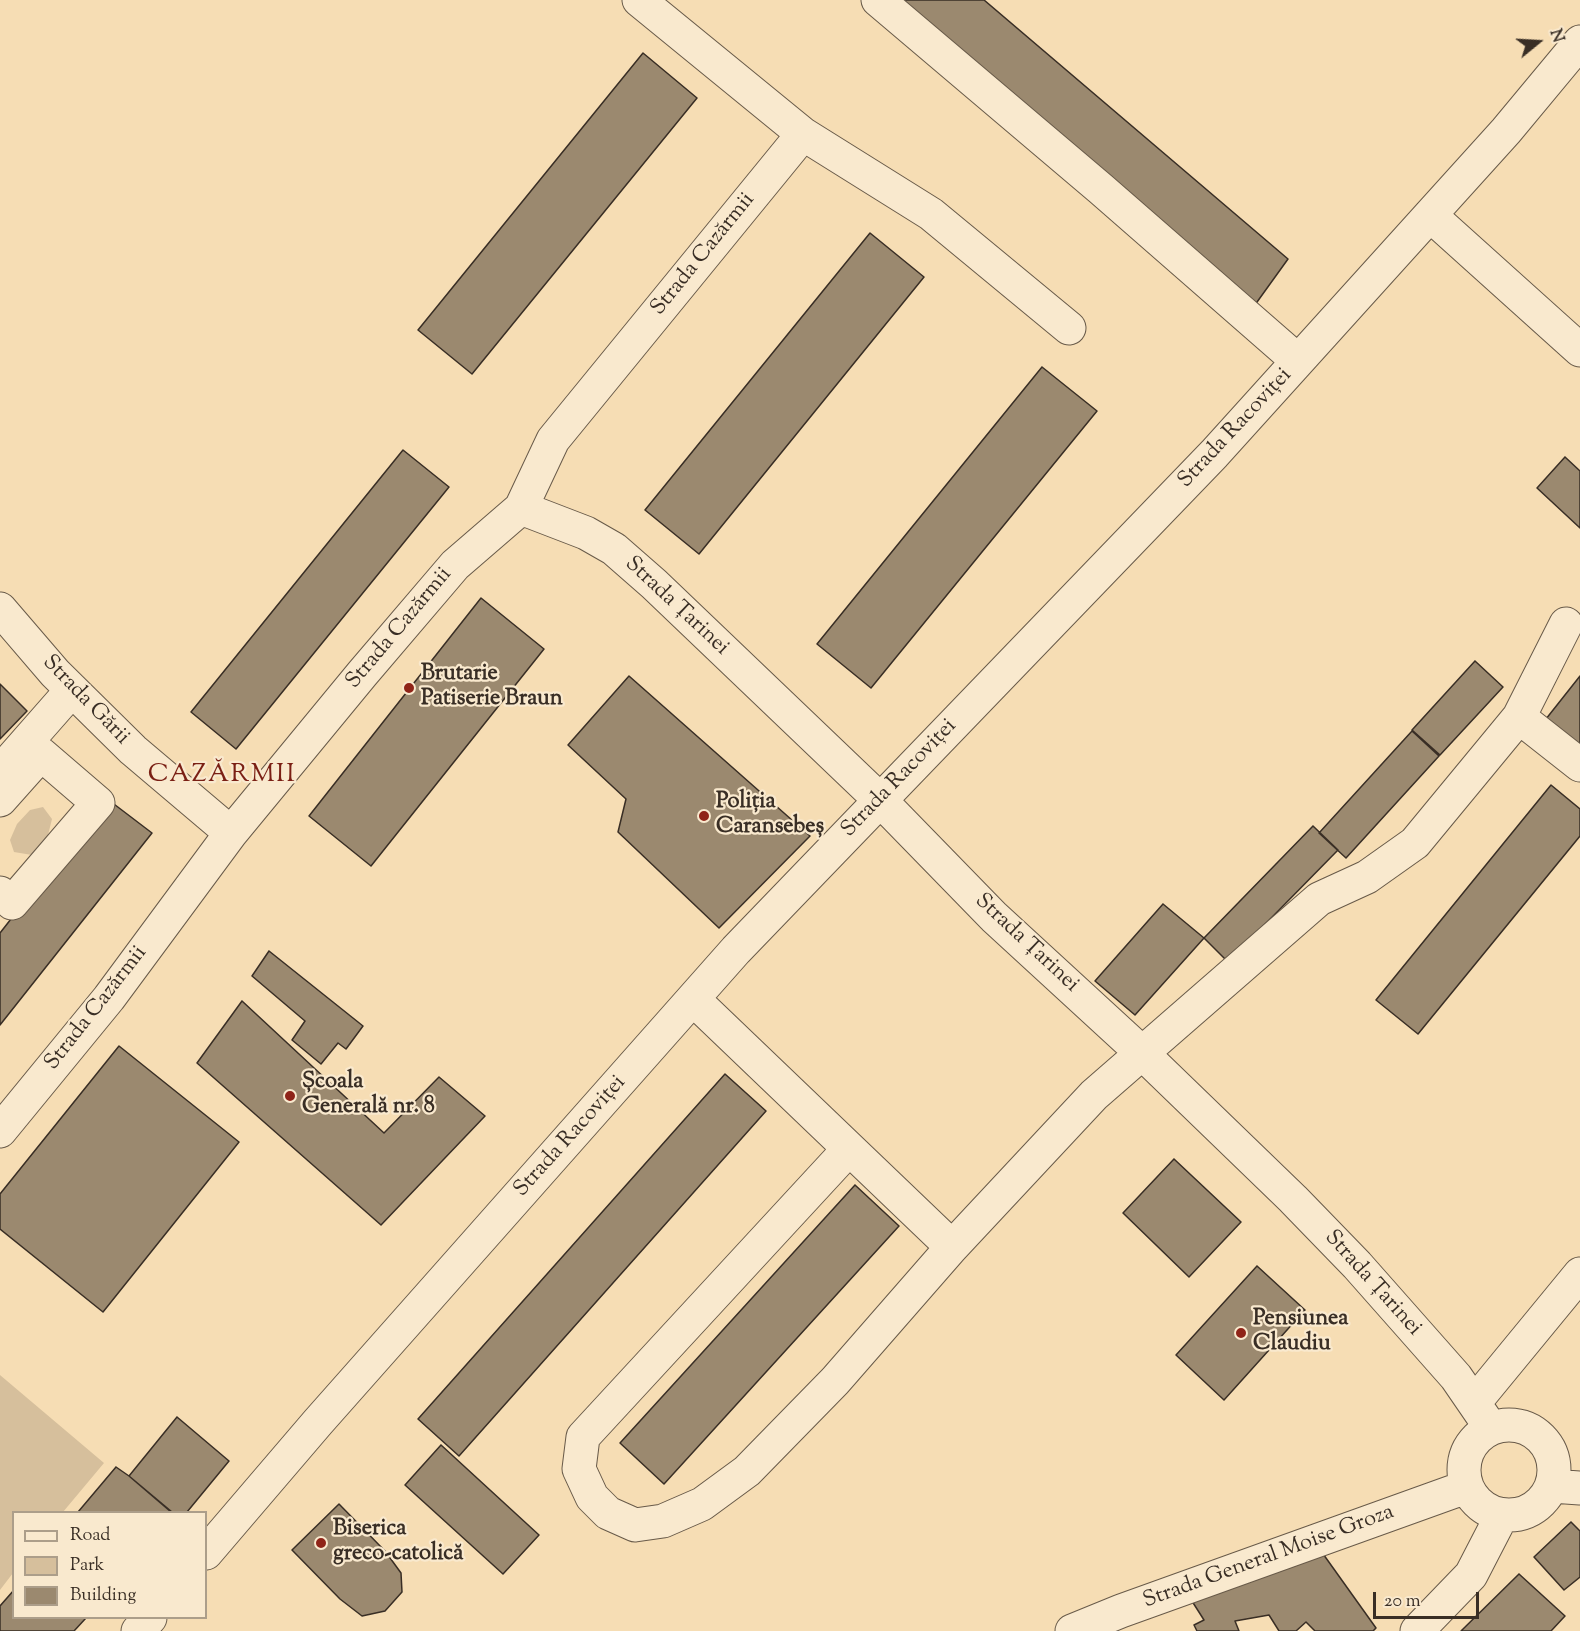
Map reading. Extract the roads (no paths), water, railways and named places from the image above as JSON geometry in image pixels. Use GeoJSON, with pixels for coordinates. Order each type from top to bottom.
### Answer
{"type":"FeatureCollection","features":[{"type":"Feature","properties":{"kind":"street"},"geometry":{"type":"LineString","coordinates":[[639,0],[803,134],[930,214],[1069,328]]}},
{"type":"Feature","properties":{"kind":"street"},"geometry":{"type":"LineString","coordinates":[[878,0],[1092,181],[1298,361]]}},
{"type":"Feature","properties":{"kind":"street","name":"Strada Racoviței"},"geometry":{"type":"LineString","coordinates":[[207,1552],[318,1422],[736,950],[1214,454],[1506,130],[1580,42]]}},
{"type":"Feature","properties":{"kind":"street","name":"Strada Cazărmii"},"geometry":{"type":"LineString","coordinates":[[0,1131],[109,998],[231,833],[455,565],[521,508],[553,440],[803,134]]}},
{"type":"Feature","properties":{"kind":"street"},"geometry":{"type":"LineString","coordinates":[[1430,214],[1580,350]]}},
{"type":"Feature","properties":{"kind":"street","name":"Strada Țarinei"},"geometry":{"type":"LineString","coordinates":[[521,508],[586,533],[614,549],[654,584],[880,800],[994,916],[1142,1053],[1293,1199],[1357,1265],[1456,1377],[1482,1416]]}},
{"type":"Feature","properties":{"kind":"street","name":"Strada Gării"},"geometry":{"type":"LineString","coordinates":[[0,609],[72,690],[133,750],[231,833]]}},
{"type":"Feature","properties":{"kind":"street"},"geometry":{"type":"LineString","coordinates":[[848,1150],[583,1437],[579,1469],[592,1497],[608,1513],[635,1526],[663,1521],[702,1504],[747,1471],[835,1381],[952,1247],[1094,1095],[1319,899],[1367,877],[1415,843],[1519,717],[1566,624]]}},
{"type":"Feature","properties":{"kind":"street"},"geometry":{"type":"LineString","coordinates":[[0,772],[72,690]]}},
{"type":"Feature","properties":{"kind":"street"},"geometry":{"type":"LineString","coordinates":[[1519,717],[1580,765]]}},
{"type":"Feature","properties":{"kind":"street"},"geometry":{"type":"LineString","coordinates":[[0,800],[40,754],[98,803],[12,903],[0,893]]}},
{"type":"Feature","properties":{"kind":"street"},"geometry":{"type":"LineString","coordinates":[[693,999],[848,1150],[952,1247]]}},
{"type":"Feature","properties":{"kind":"street"},"geometry":{"type":"LineString","coordinates":[[1482,1416],[1506,1425],[1520,1426],[1534,1433],[1545,1443],[1552,1456],[1554,1471],[1566,1487],[1544,1499],[1532,1510],[1518,1515],[1502,1515],[1487,1510],[1474,1500],[1466,1487],[1463,1469],[1467,1452],[1477,1438],[1482,1416],[1580,1274]]}},
{"type":"Feature","properties":{"kind":"street","name":"Strada General Moise Groza"},"geometry":{"type":"LineString","coordinates":[[1072,1631],[1121,1611],[1466,1487]]}},
{"type":"Feature","properties":{"kind":"street"},"geometry":{"type":"LineString","coordinates":[[1417,1631],[1471,1575],[1502,1515]]}},
{"type":"Feature","properties":{"kind":"street"},"geometry":{"type":"LineString","coordinates":[[138,1631],[148,1619]]}},
{"type":"Feature","properties":{"kind":"place","name":"Brutarie Patiserie Braun"},"geometry":{"type":"Point","coordinates":[409,688]}},
{"type":"Feature","properties":{"kind":"place","name":"Poliția Caransebeș"},"geometry":{"type":"Point","coordinates":[704,816]}},
{"type":"Feature","properties":{"kind":"place","name":"Școala Generală nr. 8"},"geometry":{"type":"Point","coordinates":[290,1096]}},
{"type":"Feature","properties":{"kind":"place","name":"Pensiunea Claudiu"},"geometry":{"type":"Point","coordinates":[1241,1333]}},
{"type":"Feature","properties":{"kind":"place","name":"Biserica greco-catolică"},"geometry":{"type":"Point","coordinates":[321,1543]}},
{"type":"Feature","properties":{"kind":"district","name":"CAZĂRMII"},"geometry":{"type":"Point","coordinates":[222,777]}}]}
